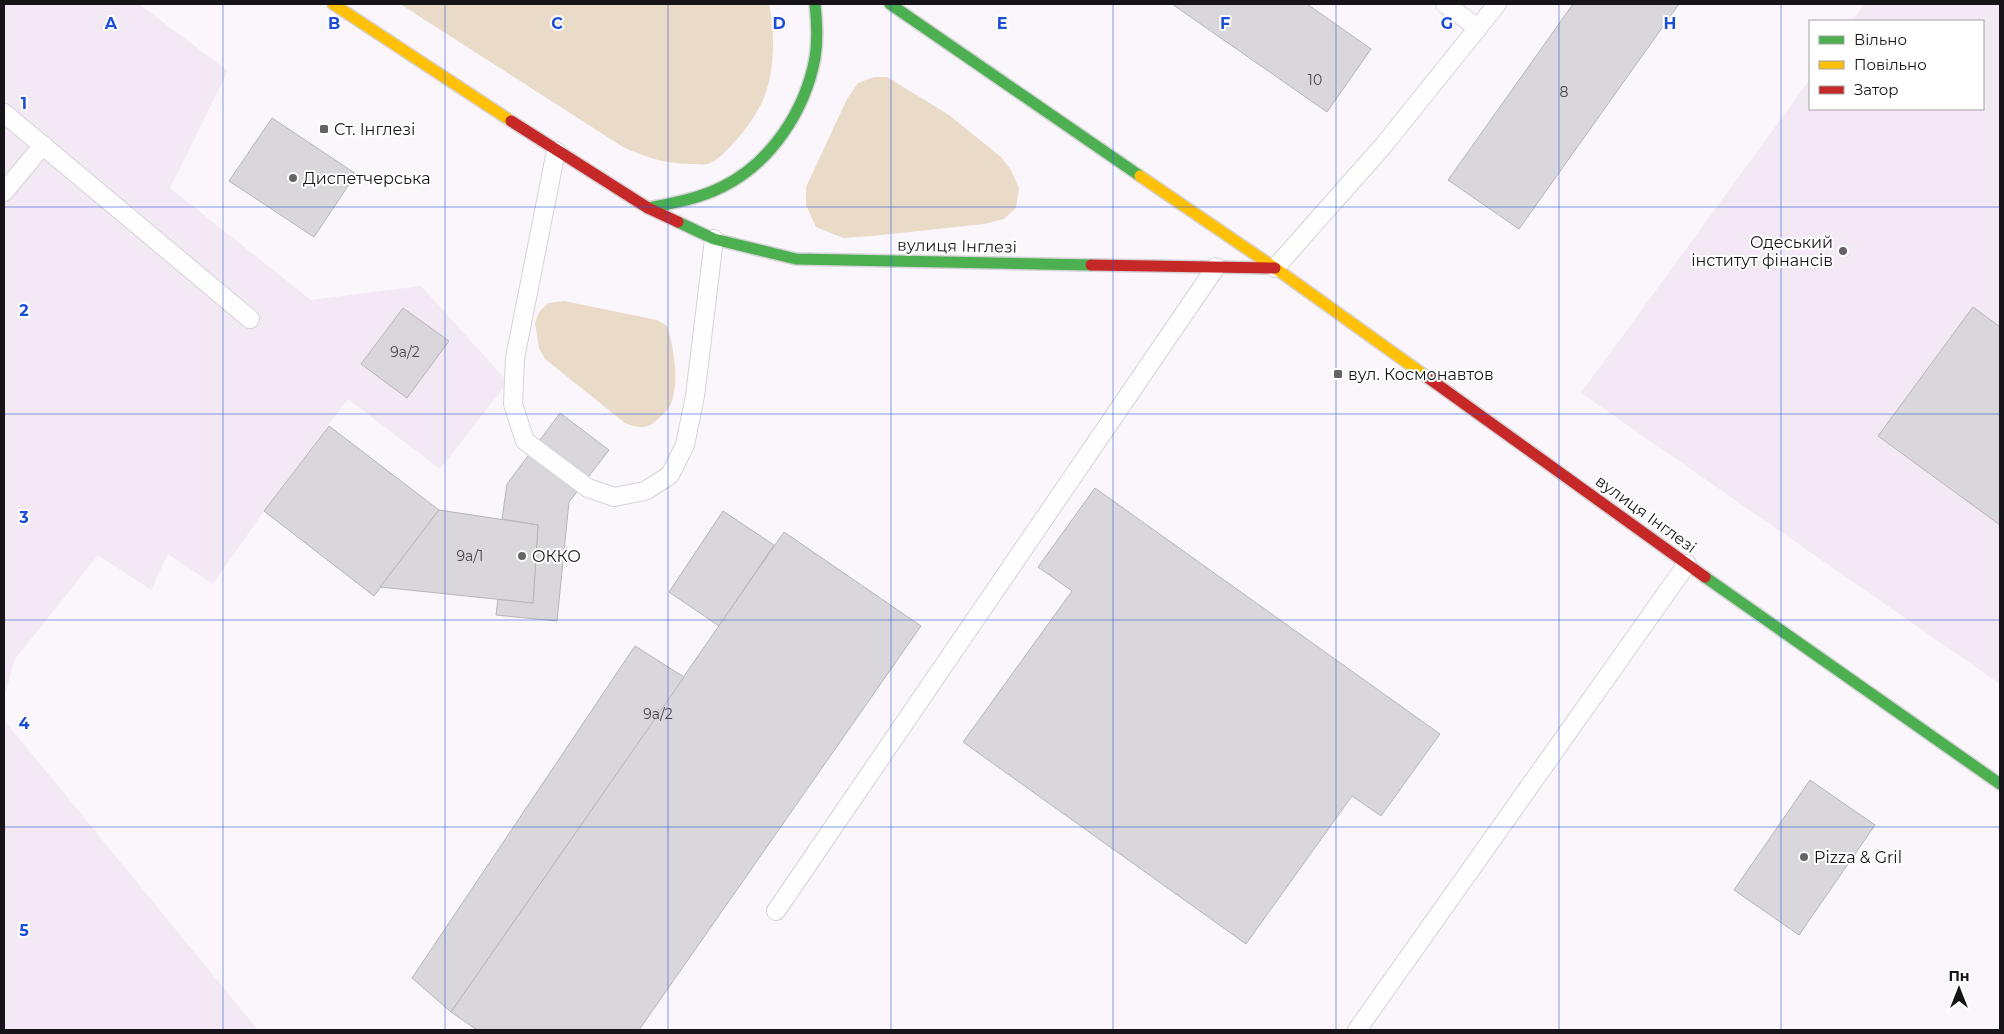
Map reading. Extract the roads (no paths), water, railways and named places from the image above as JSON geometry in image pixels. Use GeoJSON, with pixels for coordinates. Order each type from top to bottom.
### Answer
{"type":"FeatureCollection","features":[{"type":"Feature","properties":{"kind":"main road","name":"вулиця Інглезі"},"geometry":{"type":"LineString","coordinates":[[333,4],[556,151],[648,208],[714,239],[796,258],[1275,268]]}},
{"type":"Feature","properties":{"kind":"main road"},"geometry":{"type":"LineString","coordinates":[[648,208],[688,201],[726,185],[759,161],[786,131],[805,95],[816,55],[818,15],[815,4]]}},
{"type":"Feature","properties":{"kind":"main road","name":"вулиця Інглезі"},"geometry":{"type":"LineString","coordinates":[[890,4],[1275,268],[1687,564],[2000,784]]}},
{"type":"Feature","properties":{"kind":"lane"},"geometry":{"type":"LineString","coordinates":[[1445,4],[1478,28]]}},
{"type":"Feature","properties":{"kind":"lane"},"geometry":{"type":"LineString","coordinates":[[1275,268],[1383,146],[1498,4]]}},
{"type":"Feature","properties":{"kind":"lane"},"geometry":{"type":"LineString","coordinates":[[4,113],[250,319]]}},
{"type":"Feature","properties":{"kind":"lane"},"geometry":{"type":"LineString","coordinates":[[4,192],[42,145]]}},
{"type":"Feature","properties":{"kind":"lane"},"geometry":{"type":"LineString","coordinates":[[556,151],[515,358],[513,404],[525,441],[588,488],[614,497],[644,491],[670,475],[685,445],[696,396],[714,239]]}},
{"type":"Feature","properties":{"kind":"lane"},"geometry":{"type":"LineString","coordinates":[[776,911],[1216,267]]}},
{"type":"Feature","properties":{"kind":"lane"},"geometry":{"type":"LineString","coordinates":[[1357,1030],[1687,564]]}},
{"type":"Feature","properties":{"kind":"place","name":"Ст. Інглезі"},"geometry":{"type":"Point","coordinates":[324,129]}},
{"type":"Feature","properties":{"kind":"place","name":"Диспетчерська"},"geometry":{"type":"Point","coordinates":[293,178]}},
{"type":"Feature","properties":{"kind":"place","name":"Одеський інститут фінансів"},"geometry":{"type":"Point","coordinates":[1843,251]}},
{"type":"Feature","properties":{"kind":"place","name":"вул. Космонавтов"},"geometry":{"type":"Point","coordinates":[1338,374]}},
{"type":"Feature","properties":{"kind":"place","name":"ОККО"},"geometry":{"type":"Point","coordinates":[522,556]}},
{"type":"Feature","properties":{"kind":"place","name":"Pizza & Gril"},"geometry":{"type":"Point","coordinates":[1804,857]}}]}
